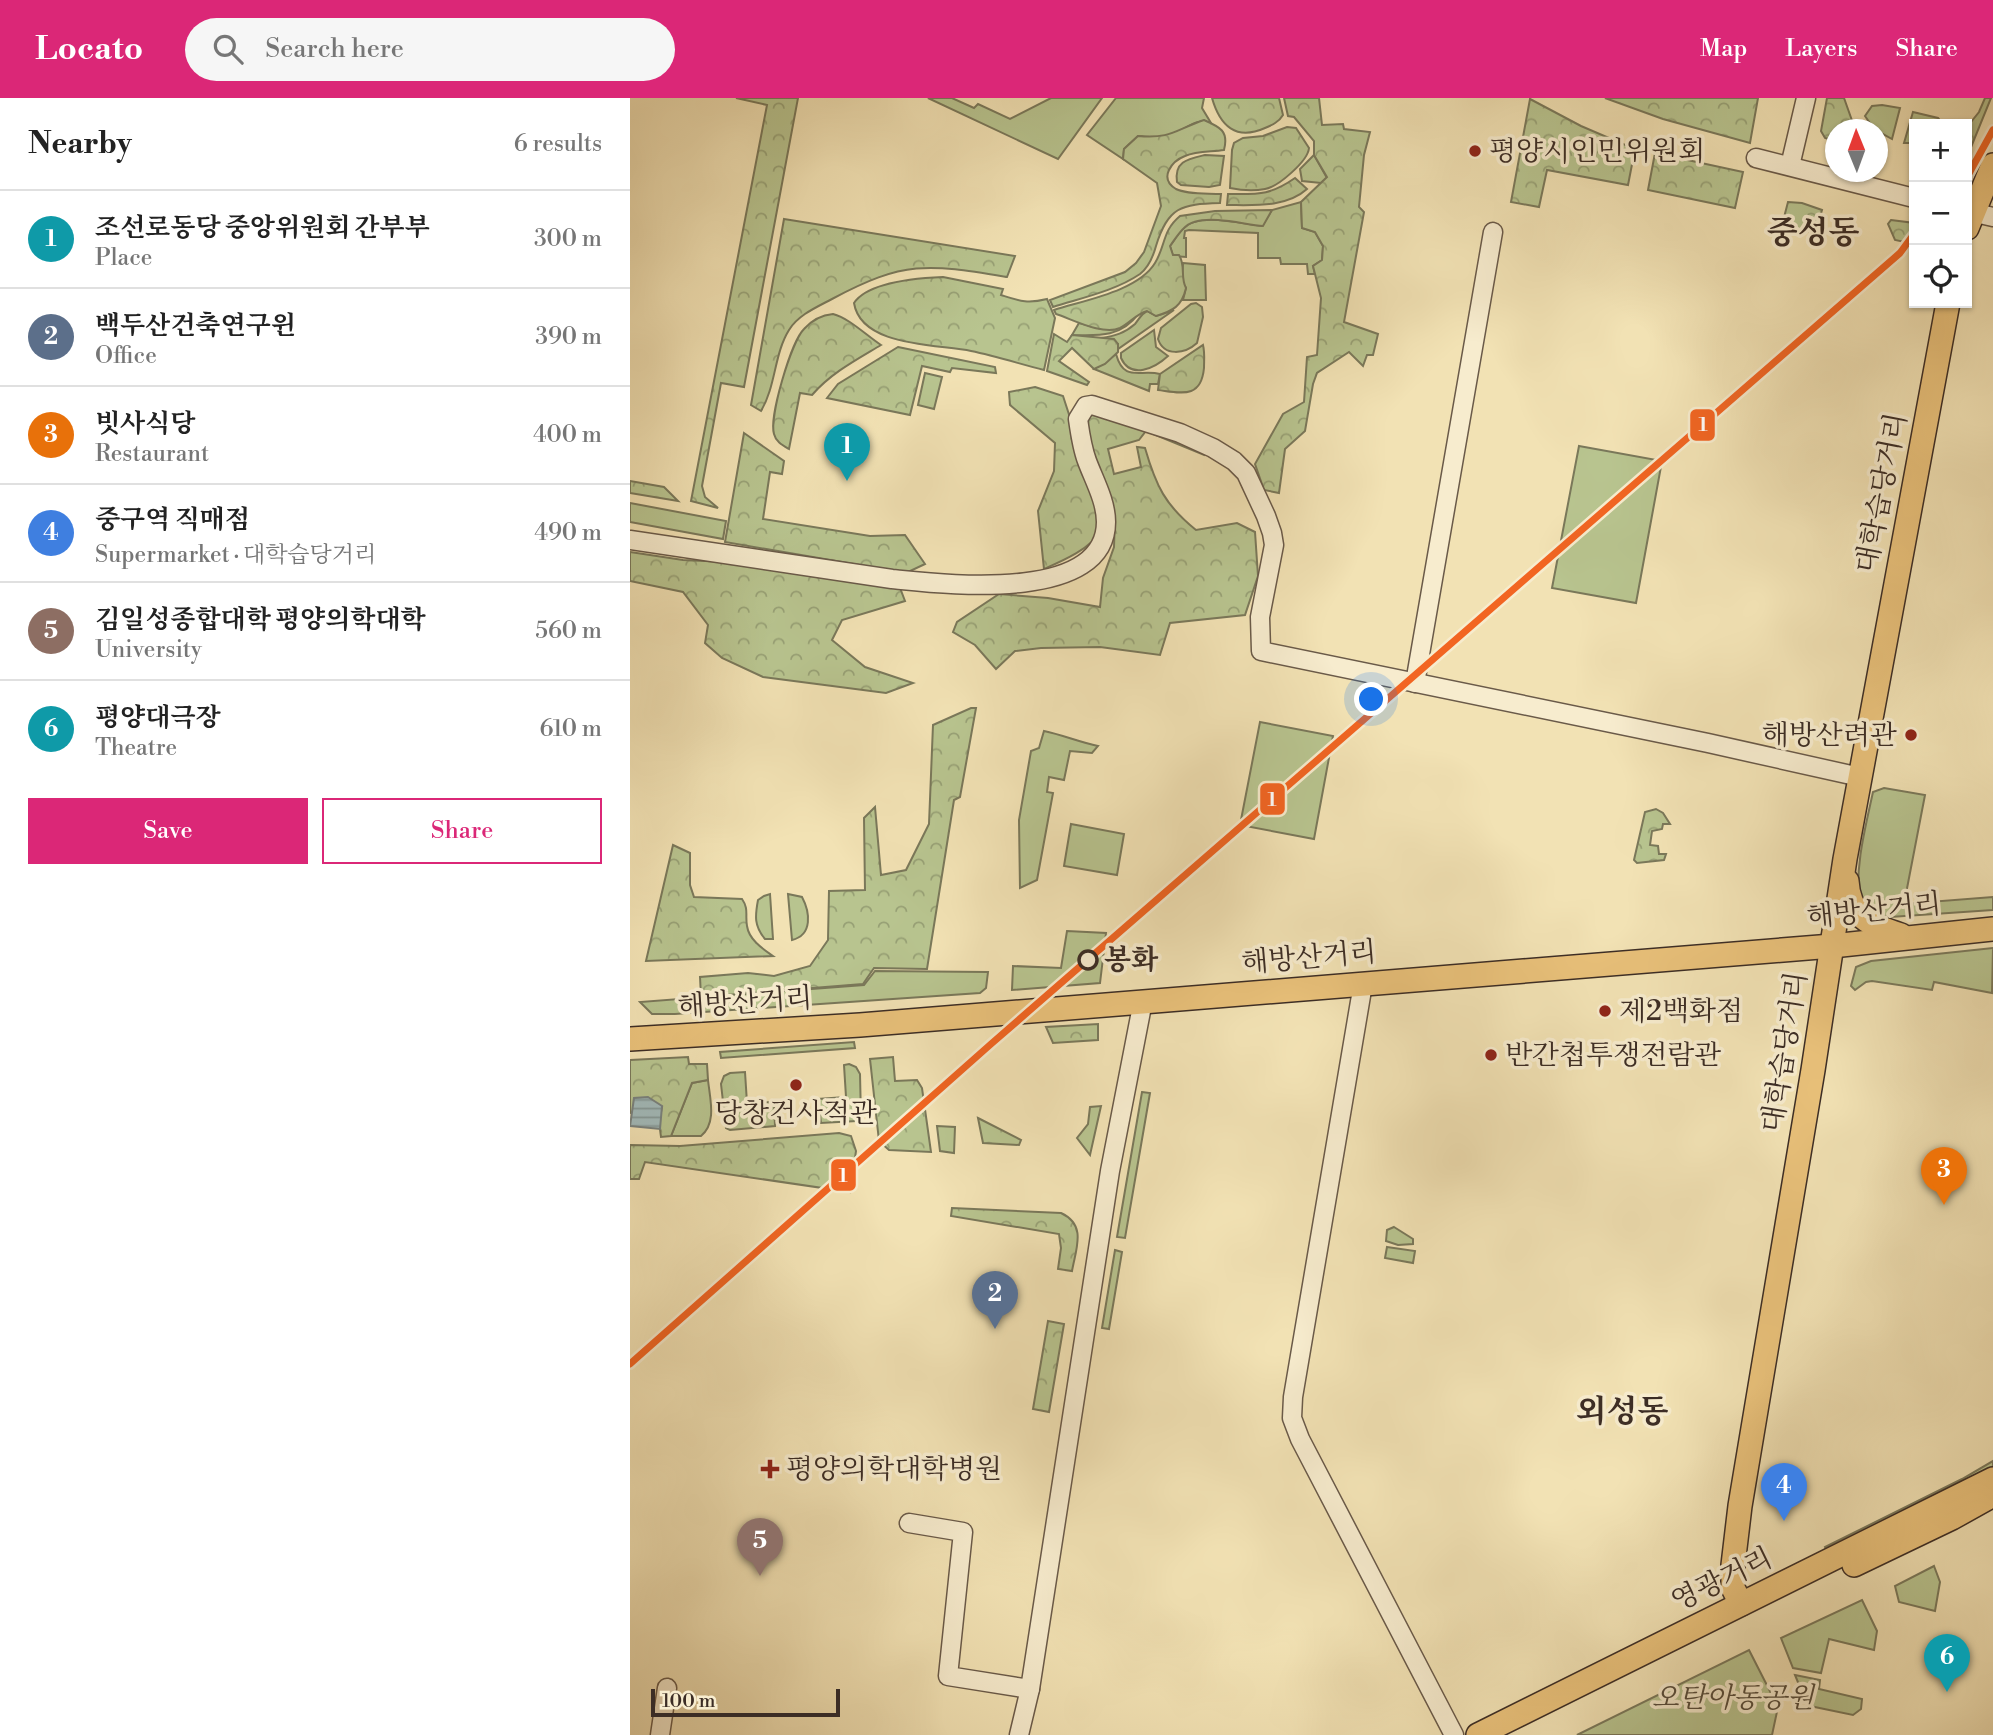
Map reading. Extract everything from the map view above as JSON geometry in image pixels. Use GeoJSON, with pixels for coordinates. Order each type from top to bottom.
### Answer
{"type":"FeatureCollection","features":[{"type":"Feature","properties":{"kind":"main road"},"geometry":{"type":"LineString","coordinates":[[1975,217],[1993,165]]}},
{"type":"Feature","properties":{"kind":"main road","name":"대학습당거리"},"geometry":{"type":"LineString","coordinates":[[1741,1604],[1732,1580],[1740,1506],[1845,859],[1947,308]]}},
{"type":"Feature","properties":{"kind":"main road"},"geometry":{"type":"LineString","coordinates":[[1845,859],[1847,890],[1854,910],[1874,927],[1908,937]]}},
{"type":"Feature","properties":{"kind":"main road","name":"해방산거리"},"geometry":{"type":"LineString","coordinates":[[630,1039],[847,1026],[1832,946],[1993,929]]}},
{"type":"Feature","properties":{"kind":"main road","name":"영광거리"},"geometry":{"type":"LineString","coordinates":[[1478,1735],[1993,1479]]}},
{"type":"Feature","properties":{"kind":"main road","name":"영광거리"},"geometry":{"type":"LineString","coordinates":[[1509,1735],[1747,1616],[1952,1518],[1993,1495]]}},
{"type":"Feature","properties":{"kind":"main road"},"geometry":{"type":"LineString","coordinates":[[1952,1518],[1993,1504]]}},
{"type":"Feature","properties":{"kind":"street"},"geometry":{"type":"LineString","coordinates":[[1790,166],[1806,98]]}},
{"type":"Feature","properties":{"kind":"street"},"geometry":{"type":"LineString","coordinates":[[1756,158],[1909,197]]}},
{"type":"Feature","properties":{"kind":"street"},"geometry":{"type":"LineString","coordinates":[[1415,683],[1493,232]]}},
{"type":"Feature","properties":{"kind":"street"},"geometry":{"type":"LineString","coordinates":[[630,540],[932,583],[1027,584],[1058,576],[1091,558],[1104,541],[1107,520],[1086,458],[1078,419],[1086,406],[1092,405],[1180,433],[1213,448],[1246,472],[1266,516],[1274,545],[1260,617],[1261,651],[1860,777]]}},
{"type":"Feature","properties":{"kind":"street"},"geometry":{"type":"LineString","coordinates":[[1363,984],[1293,1397],[1292,1418],[1300,1439],[1454,1735]]}},
{"type":"Feature","properties":{"kind":"street"},"geometry":{"type":"LineString","coordinates":[[1018,1735],[1030,1689],[1110,1171],[1143,1001]]}},
{"type":"Feature","properties":{"kind":"street"},"geometry":{"type":"LineString","coordinates":[[909,1523],[963,1532],[948,1676],[1030,1689]]}},
{"type":"Feature","properties":{"kind":"street"},"geometry":{"type":"LineString","coordinates":[[660,1735],[667,1688]]}},
{"type":"Feature","properties":{"kind":"green space"},"geometry":{"type":"Polygon","coordinates":[[[736,98],[798,98],[744,387],[721,383],[702,486],[705,497],[718,508],[691,501],[767,105],[736,98]]]}},
{"type":"Feature","properties":{"kind":"green space"},"geometry":{"type":"Polygon","coordinates":[[[928,98],[952,98],[974,108],[978,104],[1010,119],[1051,98],[1102,98],[1058,159],[928,98]]]}},
{"type":"Feature","properties":{"kind":"green space"},"geometry":{"type":"Polygon","coordinates":[[[1116,98],[1204,98],[1202,108],[1211,123],[1201,121],[1164,137],[1138,136],[1124,149],[1123,159],[1087,135],[1116,98]]]}},
{"type":"Feature","properties":{"kind":"green space"},"geometry":{"type":"Polygon","coordinates":[[[1212,98],[1279,98],[1283,115],[1255,132],[1238,132],[1225,123],[1212,98]]]}},
{"type":"Feature","properties":{"kind":"green space"},"geometry":{"type":"Polygon","coordinates":[[[1284,98],[1319,98],[1322,125],[1343,124],[1344,129],[1370,132],[1364,155],[1359,207],[1364,212],[1344,322],[1378,334],[1373,355],[1367,355],[1363,366],[1349,352],[1317,373],[1305,431],[1285,449],[1279,493],[1264,490],[1255,464],[1283,414],[1304,402],[1307,357],[1317,355],[1321,298],[1313,266],[1322,260],[1323,246],[1315,232],[1302,228],[1301,202],[1327,177],[1314,155],[1314,141],[1294,117],[1288,116],[1284,98]]]}},
{"type":"Feature","properties":{"kind":"green space"},"geometry":{"type":"Polygon","coordinates":[[[1605,98],[1758,98],[1750,143],[1663,119],[1605,98]]]}},
{"type":"Feature","properties":{"kind":"green space"},"geometry":{"type":"Polygon","coordinates":[[[1827,98],[1844,98],[1851,119],[1825,119],[1825,138],[1821,131],[1827,98]]]}},
{"type":"Feature","properties":{"kind":"green space"},"geometry":{"type":"Polygon","coordinates":[[[1985,98],[1991,98],[1972,145],[1972,121],[1985,98]]]}},
{"type":"Feature","properties":{"kind":"green space"},"geometry":{"type":"Polygon","coordinates":[[[1530,99],[1581,126],[1635,149],[1628,185],[1547,170],[1539,207],[1511,202],[1530,99]]]}},
{"type":"Feature","properties":{"kind":"green space"},"geometry":{"type":"Polygon","coordinates":[[[1872,106],[1900,108],[1892,139],[1888,137],[1888,119],[1867,119],[1865,116],[1872,106]]]}},
{"type":"Feature","properties":{"kind":"green space"},"geometry":{"type":"Polygon","coordinates":[[[1913,112],[1939,119],[1911,119],[1913,112]]]}},
{"type":"Feature","properties":{"kind":"green space"},"geometry":{"type":"Polygon","coordinates":[[[1204,120],[1222,130],[1225,138],[1224,150],[1194,153],[1180,158],[1169,170],[1168,180],[1181,191],[1221,194],[1220,203],[1186,207],[1171,216],[1150,262],[1140,274],[1109,290],[1053,307],[1050,300],[1125,272],[1144,252],[1161,206],[1157,183],[1123,159],[1124,149],[1138,136],[1166,135],[1204,120]]]}},
{"type":"Feature","properties":{"kind":"green space"},"geometry":{"type":"Polygon","coordinates":[[[1909,126],[1909,143],[1904,143],[1909,126]]]}},
{"type":"Feature","properties":{"kind":"green space"},"geometry":{"type":"Polygon","coordinates":[[[1287,127],[1296,128],[1309,148],[1304,160],[1271,187],[1247,190],[1230,188],[1234,143],[1243,138],[1263,136],[1287,127]]]}},
{"type":"Feature","properties":{"kind":"green space"},"geometry":{"type":"Polygon","coordinates":[[[1655,153],[1743,172],[1735,208],[1648,190],[1655,153]]]}},
{"type":"Feature","properties":{"kind":"green space"},"geometry":{"type":"Polygon","coordinates":[[[1205,155],[1224,156],[1220,185],[1209,187],[1181,185],[1177,182],[1178,169],[1183,162],[1205,155]]]}},
{"type":"Feature","properties":{"kind":"green space"},"geometry":{"type":"Polygon","coordinates":[[[1314,155],[1327,178],[1321,183],[1302,181],[1300,169],[1314,155]]]}},
{"type":"Feature","properties":{"kind":"green space"},"geometry":{"type":"Polygon","coordinates":[[[1295,178],[1307,189],[1289,200],[1269,204],[1227,205],[1228,194],[1263,193],[1295,178]]]}},
{"type":"Feature","properties":{"kind":"green space"},"geometry":{"type":"Polygon","coordinates":[[[1301,202],[1302,228],[1315,232],[1323,246],[1322,260],[1313,266],[1315,274],[1308,274],[1307,264],[1281,264],[1280,258],[1258,258],[1258,233],[1185,231],[1186,257],[1173,256],[1170,246],[1190,224],[1202,220],[1219,220],[1262,226],[1272,210],[1301,202]]]}},
{"type":"Feature","properties":{"kind":"green space"},"geometry":{"type":"Polygon","coordinates":[[[1788,202],[1802,203],[1822,210],[1816,225],[1804,232],[1782,225],[1788,202]]]}},
{"type":"Feature","properties":{"kind":"green space"},"geometry":{"type":"Polygon","coordinates":[[[1272,210],[1263,226],[1202,220],[1183,229],[1170,246],[1173,255],[1179,255],[1181,259],[1186,288],[1176,307],[1167,312],[1156,316],[1147,311],[1120,328],[1105,330],[1056,314],[1054,310],[1124,288],[1147,273],[1155,263],[1167,233],[1180,216],[1215,211],[1272,210]]]}},
{"type":"Feature","properties":{"kind":"green space"},"geometry":{"type":"Polygon","coordinates":[[[784,219],[1015,256],[1007,277],[956,269],[917,268],[898,271],[857,286],[808,312],[797,320],[784,339],[770,391],[761,411],[751,405],[784,219]]]}},
{"type":"Feature","properties":{"kind":"green space"},"geometry":{"type":"Polygon","coordinates":[[[1891,220],[1909,222],[1909,243],[1895,240],[1888,224],[1891,220]]]}},
{"type":"Feature","properties":{"kind":"green space"},"geometry":{"type":"Polygon","coordinates":[[[1183,263],[1205,265],[1206,300],[1183,300],[1186,288],[1182,281],[1183,263]]]}},
{"type":"Feature","properties":{"kind":"green space"},"geometry":{"type":"Polygon","coordinates":[[[943,277],[1003,289],[1001,295],[1019,300],[1029,302],[1047,299],[1055,318],[1044,370],[980,353],[885,336],[870,328],[860,317],[854,303],[870,290],[882,286],[908,280],[943,277]]]}},
{"type":"Feature","properties":{"kind":"green space"},"geometry":{"type":"Polygon","coordinates":[[[1196,303],[1202,307],[1203,317],[1197,343],[1187,350],[1175,352],[1165,349],[1158,339],[1161,328],[1196,303]]]}},
{"type":"Feature","properties":{"kind":"green space"},"geometry":{"type":"Polygon","coordinates":[[[1174,310],[1118,349],[1118,344],[1101,338],[1127,330],[1147,311],[1156,316],[1174,310]]]}},
{"type":"Feature","properties":{"kind":"green space"},"geometry":{"type":"Polygon","coordinates":[[[1139,313],[1118,331],[1101,335],[1072,335],[1079,323],[1104,329],[1117,328],[1139,313]]]}},
{"type":"Feature","properties":{"kind":"green space"},"geometry":{"type":"Polygon","coordinates":[[[833,314],[852,323],[881,345],[836,373],[812,395],[800,393],[789,449],[776,439],[773,425],[787,363],[804,329],[817,318],[833,314]]]}},
{"type":"Feature","properties":{"kind":"green space"},"geometry":{"type":"Polygon","coordinates":[[[1154,330],[1156,347],[1168,356],[1143,370],[1131,369],[1125,365],[1121,353],[1154,330]]]}},
{"type":"Feature","properties":{"kind":"green space"},"geometry":{"type":"Polygon","coordinates":[[[1054,334],[1067,342],[1072,335],[1114,339],[1118,344],[1118,352],[1105,364],[1094,369],[1072,348],[1059,361],[1089,382],[1087,385],[1047,371],[1054,334]]]}},
{"type":"Feature","properties":{"kind":"green space"},"geometry":{"type":"Polygon","coordinates":[[[1203,345],[1204,368],[1199,385],[1182,393],[1158,390],[1160,374],[1203,345]]]}},
{"type":"Feature","properties":{"kind":"green space"},"geometry":{"type":"Polygon","coordinates":[[[898,347],[995,367],[996,373],[952,368],[950,372],[922,366],[910,415],[827,398],[838,384],[898,347]]]}},
{"type":"Feature","properties":{"kind":"green space"},"geometry":{"type":"Polygon","coordinates":[[[1116,354],[1123,369],[1128,372],[1160,374],[1158,384],[1150,384],[1149,391],[1094,369],[1116,354]]]}},
{"type":"Feature","properties":{"kind":"green space"},"geometry":{"type":"Polygon","coordinates":[[[925,373],[942,377],[934,409],[918,405],[925,373]]]}},
{"type":"Feature","properties":{"kind":"green space"},"geometry":{"type":"Polygon","coordinates":[[[1035,387],[1063,396],[1101,513],[1100,531],[1091,543],[1044,569],[1038,511],[1054,471],[1055,443],[1010,405],[1009,392],[1035,387]]]}},
{"type":"Feature","properties":{"kind":"green space"},"geometry":{"type":"Polygon","coordinates":[[[1091,412],[1205,451],[1204,455],[1146,431],[1139,440],[1108,449],[1114,474],[1141,467],[1137,447],[1145,448],[1163,494],[1176,512],[1196,530],[1237,523],[1255,532],[1258,576],[1245,615],[1170,623],[1160,655],[1100,647],[1041,648],[1015,651],[996,669],[975,645],[953,632],[957,622],[999,594],[1048,598],[1100,607],[1103,578],[1114,547],[1115,516],[1090,450],[1086,418],[1091,412]]]}},
{"type":"Feature","properties":{"kind":"green space"},"geometry":{"type":"Polygon","coordinates":[[[744,433],[784,461],[782,474],[770,472],[763,519],[870,536],[905,535],[925,564],[906,573],[725,542],[744,433]]]}},
{"type":"Feature","properties":{"kind":"green space"},"geometry":{"type":"Polygon","coordinates":[[[1579,446],[1662,461],[1636,603],[1552,588],[1579,446]]]}},
{"type":"Feature","properties":{"kind":"green space"},"geometry":{"type":"Polygon","coordinates":[[[630,481],[664,487],[678,501],[630,493],[630,481]]]}},
{"type":"Feature","properties":{"kind":"green space"},"geometry":{"type":"Polygon","coordinates":[[[630,503],[726,521],[723,539],[630,522],[630,503]]]}},
{"type":"Feature","properties":{"kind":"green space"},"geometry":{"type":"Polygon","coordinates":[[[630,552],[683,560],[727,562],[900,588],[905,601],[842,620],[832,640],[865,667],[913,683],[886,693],[763,677],[722,658],[705,643],[708,625],[683,592],[630,581],[630,552]]]}},
{"type":"Feature","properties":{"kind":"green space"},"geometry":{"type":"Polygon","coordinates":[[[976,708],[960,797],[954,800],[927,969],[874,968],[863,984],[701,997],[700,977],[748,973],[774,976],[810,966],[828,940],[829,891],[865,890],[864,818],[875,807],[881,875],[906,870],[929,824],[933,725],[976,708]]]}},
{"type":"Feature","properties":{"kind":"green space"},"geometry":{"type":"Polygon","coordinates":[[[1260,722],[1333,736],[1314,839],[1240,825],[1260,722]]]}},
{"type":"Feature","properties":{"kind":"green space"},"geometry":{"type":"Polygon","coordinates":[[[1044,731],[1098,746],[1092,753],[1070,751],[1064,780],[1049,777],[1047,792],[1053,793],[1037,880],[1020,888],[1019,820],[1031,751],[1039,748],[1044,731]]]}},
{"type":"Feature","properties":{"kind":"green space"},"geometry":{"type":"Polygon","coordinates":[[[1884,788],[1925,795],[1904,904],[1993,897],[1993,910],[1890,917],[1874,916],[1859,904],[1860,862],[1873,792],[1884,788]]]}},
{"type":"Feature","properties":{"kind":"green space"},"geometry":{"type":"Polygon","coordinates":[[[1656,809],[1663,813],[1670,824],[1663,824],[1662,829],[1652,831],[1650,845],[1658,846],[1659,854],[1666,854],[1664,860],[1637,863],[1634,860],[1645,812],[1656,809]]]}},
{"type":"Feature","properties":{"kind":"green space"},"geometry":{"type":"Polygon","coordinates":[[[1071,824],[1124,834],[1117,875],[1064,866],[1071,824]]]}},
{"type":"Feature","properties":{"kind":"green space"},"geometry":{"type":"Polygon","coordinates":[[[673,845],[690,853],[690,885],[694,897],[742,899],[750,936],[773,956],[646,961],[673,845]]]}},
{"type":"Feature","properties":{"kind":"green space"},"geometry":{"type":"Polygon","coordinates":[[[770,894],[773,939],[765,939],[757,925],[756,911],[758,900],[770,894]]]}},
{"type":"Feature","properties":{"kind":"green space"},"geometry":{"type":"Polygon","coordinates":[[[788,894],[802,897],[808,916],[804,933],[792,940],[788,894]]]}},
{"type":"Feature","properties":{"kind":"green space"},"geometry":{"type":"Polygon","coordinates":[[[1067,931],[1106,933],[1100,983],[1012,990],[1013,966],[1061,968],[1067,931]]]}},
{"type":"Feature","properties":{"kind":"green space"},"geometry":{"type":"Polygon","coordinates":[[[1993,948],[1992,993],[1934,982],[1932,990],[1872,981],[1855,990],[1851,986],[1856,967],[1871,961],[1993,948]]]}},
{"type":"Feature","properties":{"kind":"green space"},"geometry":{"type":"Polygon","coordinates":[[[875,971],[988,972],[986,988],[980,993],[675,1014],[652,1014],[640,1002],[864,985],[875,971]]]}},
{"type":"Feature","properties":{"kind":"green space"},"geometry":{"type":"Polygon","coordinates":[[[1098,1024],[1098,1040],[1053,1043],[1046,1027],[1098,1024]]]}},
{"type":"Feature","properties":{"kind":"green space"},"geometry":{"type":"Polygon","coordinates":[[[854,1042],[855,1048],[721,1058],[720,1052],[854,1042]]]}},
{"type":"Feature","properties":{"kind":"green space"},"geometry":{"type":"Polygon","coordinates":[[[688,1057],[689,1064],[707,1064],[708,1080],[692,1083],[671,1136],[661,1137],[659,1122],[662,1107],[630,1113],[630,1060],[688,1057]]]}},
{"type":"Feature","properties":{"kind":"green space"},"geometry":{"type":"Polygon","coordinates":[[[893,1057],[895,1081],[917,1080],[922,1088],[931,1152],[889,1150],[879,1141],[870,1059],[893,1057]]]}},
{"type":"Feature","properties":{"kind":"green space"},"geometry":{"type":"Polygon","coordinates":[[[844,1065],[856,1067],[860,1074],[861,1118],[857,1121],[821,1123],[818,1099],[846,1097],[844,1065]]]}},
{"type":"Feature","properties":{"kind":"green space"},"geometry":{"type":"Polygon","coordinates":[[[745,1072],[747,1103],[774,1102],[775,1126],[730,1130],[726,1128],[721,1084],[724,1076],[730,1073],[745,1072]]]}},
{"type":"Feature","properties":{"kind":"green space"},"geometry":{"type":"Polygon","coordinates":[[[708,1080],[711,1118],[706,1131],[701,1136],[671,1136],[692,1083],[708,1080]]]}},
{"type":"Feature","properties":{"kind":"green space"},"geometry":{"type":"Polygon","coordinates":[[[1142,1092],[1150,1093],[1125,1238],[1117,1237],[1142,1092]]]}},
{"type":"Feature","properties":{"kind":"green space"},"geometry":{"type":"Polygon","coordinates":[[[1101,1106],[1090,1155],[1077,1138],[1088,1124],[1090,1107],[1101,1106]]]}},
{"type":"Feature","properties":{"kind":"green space"},"geometry":{"type":"Polygon","coordinates":[[[978,1118],[1021,1140],[1019,1145],[983,1143],[978,1118]]]}},
{"type":"Feature","properties":{"kind":"green space"},"geometry":{"type":"Polygon","coordinates":[[[937,1126],[955,1127],[954,1153],[940,1151],[937,1126]]]}},
{"type":"Feature","properties":{"kind":"green space"},"geometry":{"type":"Polygon","coordinates":[[[839,1133],[851,1136],[856,1151],[850,1192],[645,1162],[639,1179],[630,1179],[630,1145],[680,1146],[839,1133]]]}},
{"type":"Feature","properties":{"kind":"green space"},"geometry":{"type":"Polygon","coordinates":[[[952,1208],[1061,1213],[1069,1218],[1077,1231],[1072,1271],[1058,1269],[1061,1248],[1059,1234],[951,1216],[952,1208]]]}},
{"type":"Feature","properties":{"kind":"green space"},"geometry":{"type":"Polygon","coordinates":[[[1394,1227],[1413,1239],[1413,1244],[1398,1245],[1386,1241],[1387,1230],[1394,1227]]]}},
{"type":"Feature","properties":{"kind":"green space"},"geometry":{"type":"Polygon","coordinates":[[[1387,1247],[1415,1251],[1413,1263],[1385,1258],[1387,1247]]]}},
{"type":"Feature","properties":{"kind":"green space"},"geometry":{"type":"Polygon","coordinates":[[[1115,1250],[1122,1252],[1109,1329],[1102,1328],[1115,1250]]]}},
{"type":"Feature","properties":{"kind":"green space"},"geometry":{"type":"Polygon","coordinates":[[[1048,1321],[1064,1324],[1049,1412],[1033,1409],[1048,1321]]]}},
{"type":"Feature","properties":{"kind":"green space"},"geometry":{"type":"Polygon","coordinates":[[[1993,1461],[1993,1466],[1984,1473],[1827,1552],[1825,1547],[1993,1461]]]}},
{"type":"Feature","properties":{"kind":"green space"},"geometry":{"type":"Polygon","coordinates":[[[1934,1566],[1940,1582],[1935,1611],[1899,1602],[1895,1586],[1934,1566]]]}},
{"type":"Feature","properties":{"kind":"green space"},"geometry":{"type":"Polygon","coordinates":[[[1862,1600],[1877,1631],[1874,1650],[1829,1639],[1821,1673],[1793,1668],[1781,1638],[1862,1600]]]}},
{"type":"Feature","properties":{"kind":"green space","name":"오탄아동공원"},"geometry":{"type":"Polygon","coordinates":[[[1749,1650],[1778,1707],[1772,1735],[1577,1735],[1749,1650]]]}},
{"type":"Feature","properties":{"kind":"green space"},"geometry":{"type":"Polygon","coordinates":[[[1795,1675],[1820,1680],[1819,1689],[1862,1699],[1861,1709],[1853,1715],[1810,1706],[1795,1675]]]}},
{"type":"Feature","properties":{"kind":"water"},"geometry":{"type":"Polygon","coordinates":[[[648,1097],[662,1106],[660,1129],[630,1126],[634,1098],[648,1097]]]}},
{"type":"Feature","properties":{"kind":"transit line","name":"1"},"geometry":{"type":"LineString","coordinates":[[1972,168],[1993,130]]}},
{"type":"Feature","properties":{"kind":"transit line","name":"1"},"geometry":{"type":"LineString","coordinates":[[630,1364],[991,1044],[1900,253],[1909,241]]}},
{"type":"Feature","properties":{"kind":"place","name":"평양시인민위원회"},"geometry":{"type":"Point","coordinates":[1475,151]}},
{"type":"Feature","properties":{"kind":"place","name":"조선로동당 중앙위원회 간부부"},"geometry":{"type":"Point","coordinates":[847,481]}},
{"type":"Feature","properties":{"kind":"place","name":"해방산려관"},"geometry":{"type":"Point","coordinates":[1911,735]}},
{"type":"Feature","properties":{"kind":"place","name":"봉화"},"geometry":{"type":"Point","coordinates":[1088,960]}},
{"type":"Feature","properties":{"kind":"place","name":"제2백화점"},"geometry":{"type":"Point","coordinates":[1605,1011]}},
{"type":"Feature","properties":{"kind":"place","name":"반간첩투쟁전람관"},"geometry":{"type":"Point","coordinates":[1491,1055]}},
{"type":"Feature","properties":{"kind":"place","name":"당창건사적관"},"geometry":{"type":"Point","coordinates":[796,1085]}},
{"type":"Feature","properties":{"kind":"place","name":"빗사식당"},"geometry":{"type":"Point","coordinates":[1944,1205]}},
{"type":"Feature","properties":{"kind":"place","name":"백두산건축연구윈"},"geometry":{"type":"Point","coordinates":[995,1329]}},
{"type":"Feature","properties":{"kind":"place","name":"평양의학대학병원"},"geometry":{"type":"Point","coordinates":[770,1469]}},
{"type":"Feature","properties":{"kind":"place","name":"중구역 직매점"},"geometry":{"type":"Point","coordinates":[1784,1521]}},
{"type":"Feature","properties":{"kind":"place","name":"김일성종합대학 평양의학대학"},"geometry":{"type":"Point","coordinates":[760,1576]}},
{"type":"Feature","properties":{"kind":"place","name":"평양대극장"},"geometry":{"type":"Point","coordinates":[1947,1692]}},
{"type":"Feature","properties":{"kind":"district","name":"중성동"},"geometry":{"type":"Point","coordinates":[1813,233]}},
{"type":"Feature","properties":{"kind":"district","name":"외성동"},"geometry":{"type":"Point","coordinates":[1622,1412]}}]}
